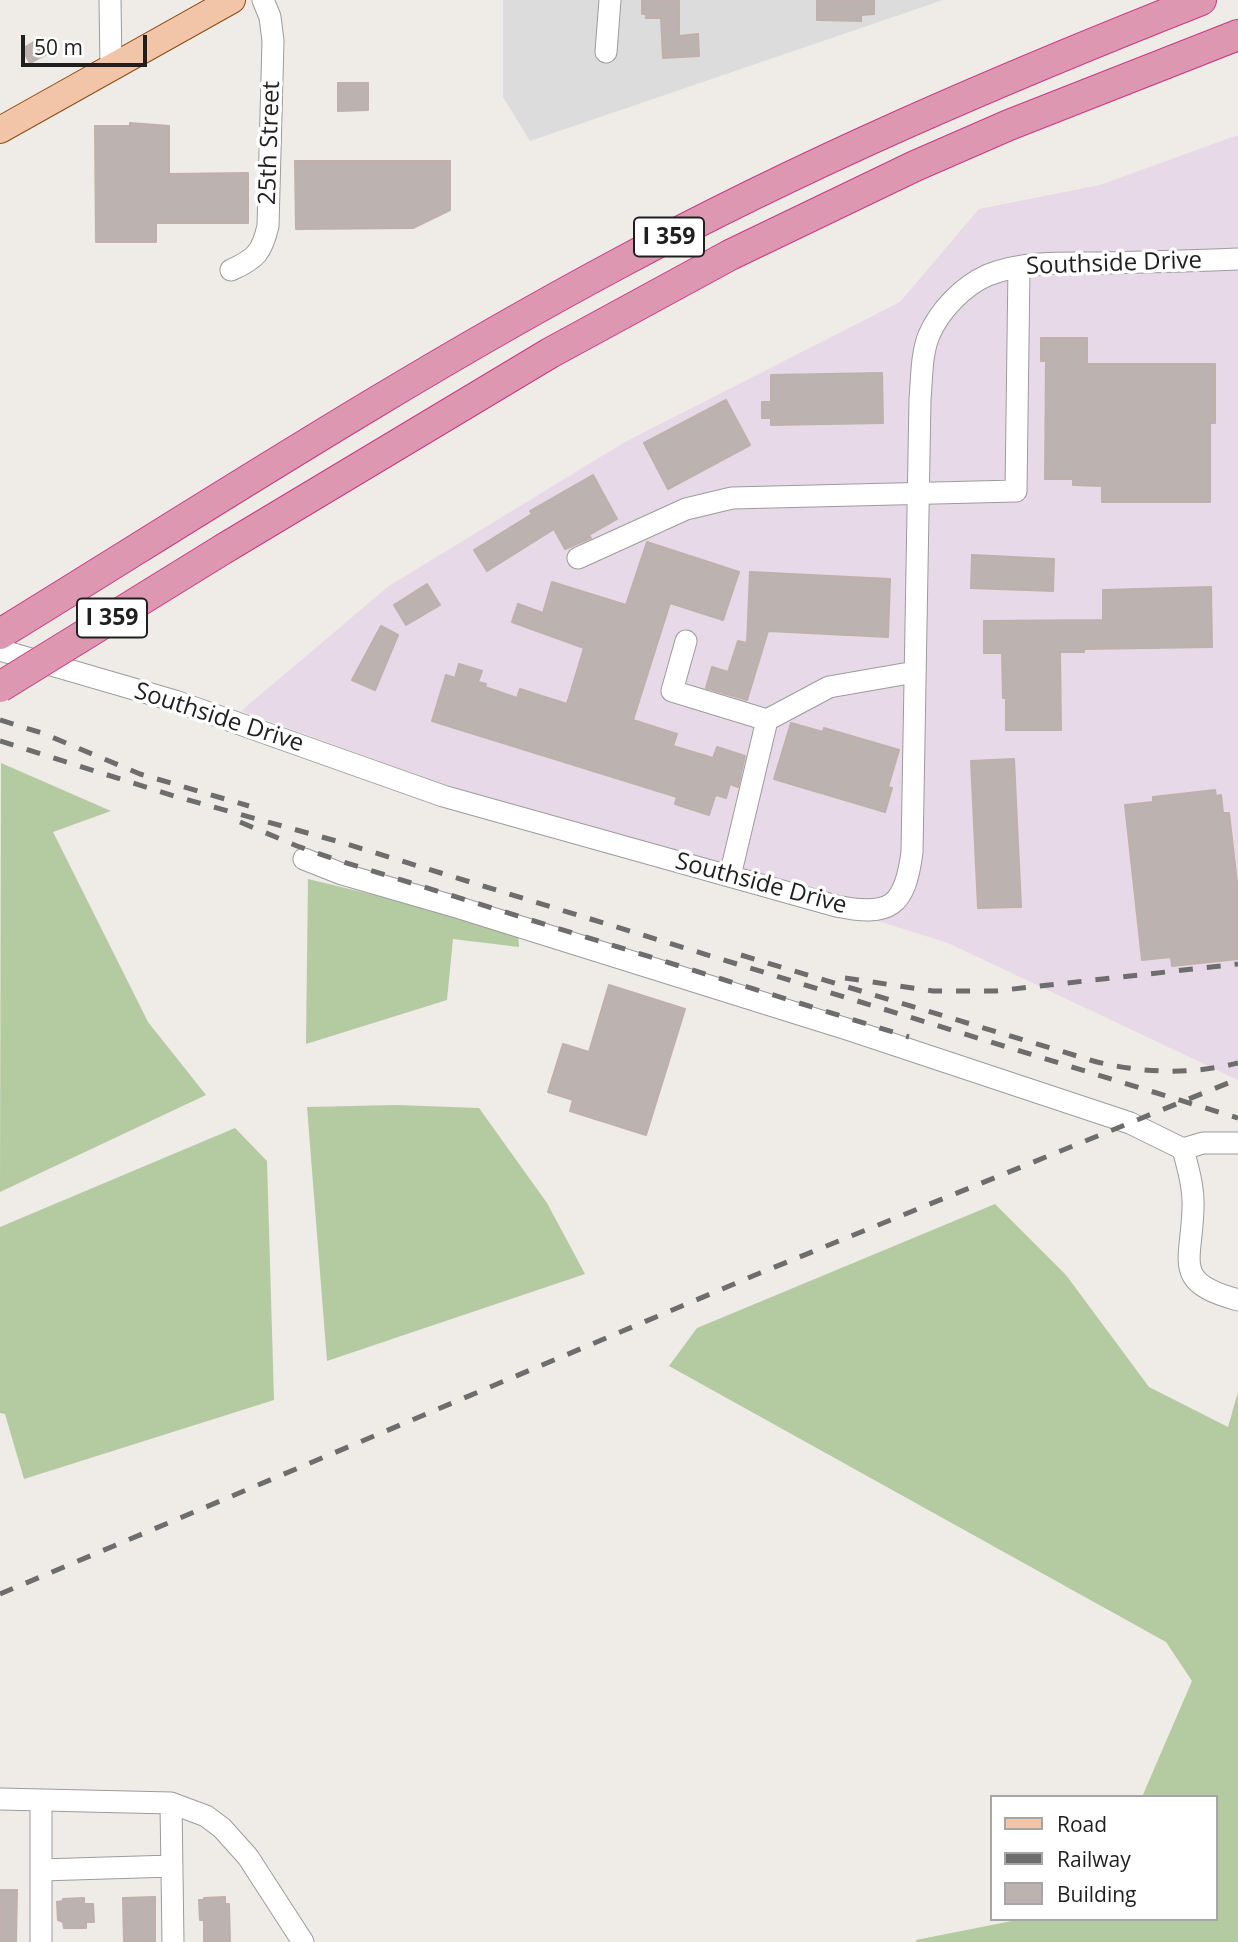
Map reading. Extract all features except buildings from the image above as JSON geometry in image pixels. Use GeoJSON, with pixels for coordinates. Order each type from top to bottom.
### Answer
{"type":"FeatureCollection","features":[{"type":"Feature","properties":{"kind":"highway","name":"I 359"},"geometry":{"type":"LineString","coordinates":[[0,634],[486,337],[701,220],[923,114],[1201,0]]}},
{"type":"Feature","properties":{"kind":"highway","name":"I 359"},"geometry":{"type":"LineString","coordinates":[[0,687],[550,353],[730,255],[915,166],[1009,125],[1238,35]]}},
{"type":"Feature","properties":{"kind":"main road"},"geometry":{"type":"LineString","coordinates":[[0,130],[232,0]]}},
{"type":"Feature","properties":{"kind":"street"},"geometry":{"type":"LineString","coordinates":[[110,0],[111,67]]}},
{"type":"Feature","properties":{"kind":"street","name":"25th Street"},"geometry":{"type":"LineString","coordinates":[[232,270],[250,261],[263,246],[268,226],[273,41],[270,16],[263,0]]}},
{"type":"Feature","properties":{"kind":"street"},"geometry":{"type":"LineString","coordinates":[[606,52],[610,0]]}},
{"type":"Feature","properties":{"kind":"street","name":"Southside Drive"},"geometry":{"type":"LineString","coordinates":[[0,650],[174,701],[443,796],[853,910],[871,911],[890,906],[903,891],[912,852],[920,399],[923,357],[929,336],[945,309],[967,288],[986,276],[1019,267],[1066,263],[1238,259]]}},
{"type":"Feature","properties":{"kind":"street"},"geometry":{"type":"LineString","coordinates":[[578,558],[686,509],[732,498],[1016,491],[1019,267]]}},
{"type":"Feature","properties":{"kind":"street"},"geometry":{"type":"LineString","coordinates":[[686,641],[672,691],[767,720],[829,687],[915,672]]}},
{"type":"Feature","properties":{"kind":"street"},"geometry":{"type":"LineString","coordinates":[[730,876],[767,720]]}},
{"type":"Feature","properties":{"kind":"street"},"geometry":{"type":"LineString","coordinates":[[304,859],[342,874],[460,908],[850,1030],[1130,1123],[1183,1149],[1203,1143],[1238,1143]]}},
{"type":"Feature","properties":{"kind":"street"},"geometry":{"type":"LineString","coordinates":[[909,1037],[955,1052],[1064,1101]]}},
{"type":"Feature","properties":{"kind":"street"},"geometry":{"type":"LineString","coordinates":[[1183,1149],[1192,1184],[1193,1224],[1188,1252],[1191,1272],[1198,1284],[1216,1295],[1238,1300]]}},
{"type":"Feature","properties":{"kind":"street"},"geometry":{"type":"LineString","coordinates":[[0,1799],[171,1803],[206,1816],[229,1835],[248,1857],[303,1942]]}},
{"type":"Feature","properties":{"kind":"street"},"geometry":{"type":"LineString","coordinates":[[41,1800],[41,1942]]}},
{"type":"Feature","properties":{"kind":"street"},"geometry":{"type":"LineString","coordinates":[[171,1803],[173,1942]]}},
{"type":"Feature","properties":{"kind":"street"},"geometry":{"type":"LineString","coordinates":[[41,1870],[172,1866]]}},
{"type":"Feature","properties":{"kind":"shaded area"},"geometry":{"type":"Polygon","coordinates":[[[503,0],[943,0],[530,141],[503,97],[503,0]]]}},
{"type":"Feature","properties":{"kind":"shaded area"},"geometry":{"type":"Polygon","coordinates":[[[1238,135],[1238,1080],[948,943],[443,784],[241,711],[389,586],[625,442],[900,302],[979,209],[1100,185],[1238,135]]]}},
{"type":"Feature","properties":{"kind":"green space"},"geometry":{"type":"Polygon","coordinates":[[[1,763],[111,811],[53,832],[148,1022],[206,1095],[0,1192],[1,763]]]}},
{"type":"Feature","properties":{"kind":"green space"},"geometry":{"type":"Polygon","coordinates":[[[308,879],[518,935],[519,947],[453,939],[447,1000],[306,1044],[308,879]]]}},
{"type":"Feature","properties":{"kind":"green space"},"geometry":{"type":"Polygon","coordinates":[[[397,1105],[479,1108],[547,1203],[585,1274],[327,1361],[307,1107],[397,1105]]]}},
{"type":"Feature","properties":{"kind":"green space"},"geometry":{"type":"Polygon","coordinates":[[[235,1128],[267,1161],[274,1400],[24,1479],[5,1414],[0,1413],[0,1227],[235,1128]]]}},
{"type":"Feature","properties":{"kind":"green space"},"geometry":{"type":"Polygon","coordinates":[[[995,1204],[1066,1275],[1149,1387],[1228,1427],[1238,1392],[1238,1942],[917,1942],[916,1940],[1012,1921],[1217,1921],[1217,1795],[1143,1795],[1192,1681],[1166,1642],[669,1366],[697,1328],[995,1204]]]}},
{"type":"Feature","properties":{"kind":"railway"},"geometry":{"type":"LineString","coordinates":[[0,720],[42,733],[140,774],[249,806]]}},
{"type":"Feature","properties":{"kind":"railway"},"geometry":{"type":"LineString","coordinates":[[0,741],[174,796],[340,842],[1238,1118]]}},
{"type":"Feature","properties":{"kind":"railway"},"geometry":{"type":"LineString","coordinates":[[240,822],[337,860],[909,1037]]}},
{"type":"Feature","properties":{"kind":"railway"},"geometry":{"type":"LineString","coordinates":[[741,955],[1097,1062],[1167,1071],[1238,1063]]}},
{"type":"Feature","properties":{"kind":"railway"},"geometry":{"type":"LineString","coordinates":[[845,978],[933,991],[995,991],[1238,964]]}},
{"type":"Feature","properties":{"kind":"railway"},"geometry":{"type":"LineString","coordinates":[[0,1594],[760,1273],[1238,1079]]}}]}
